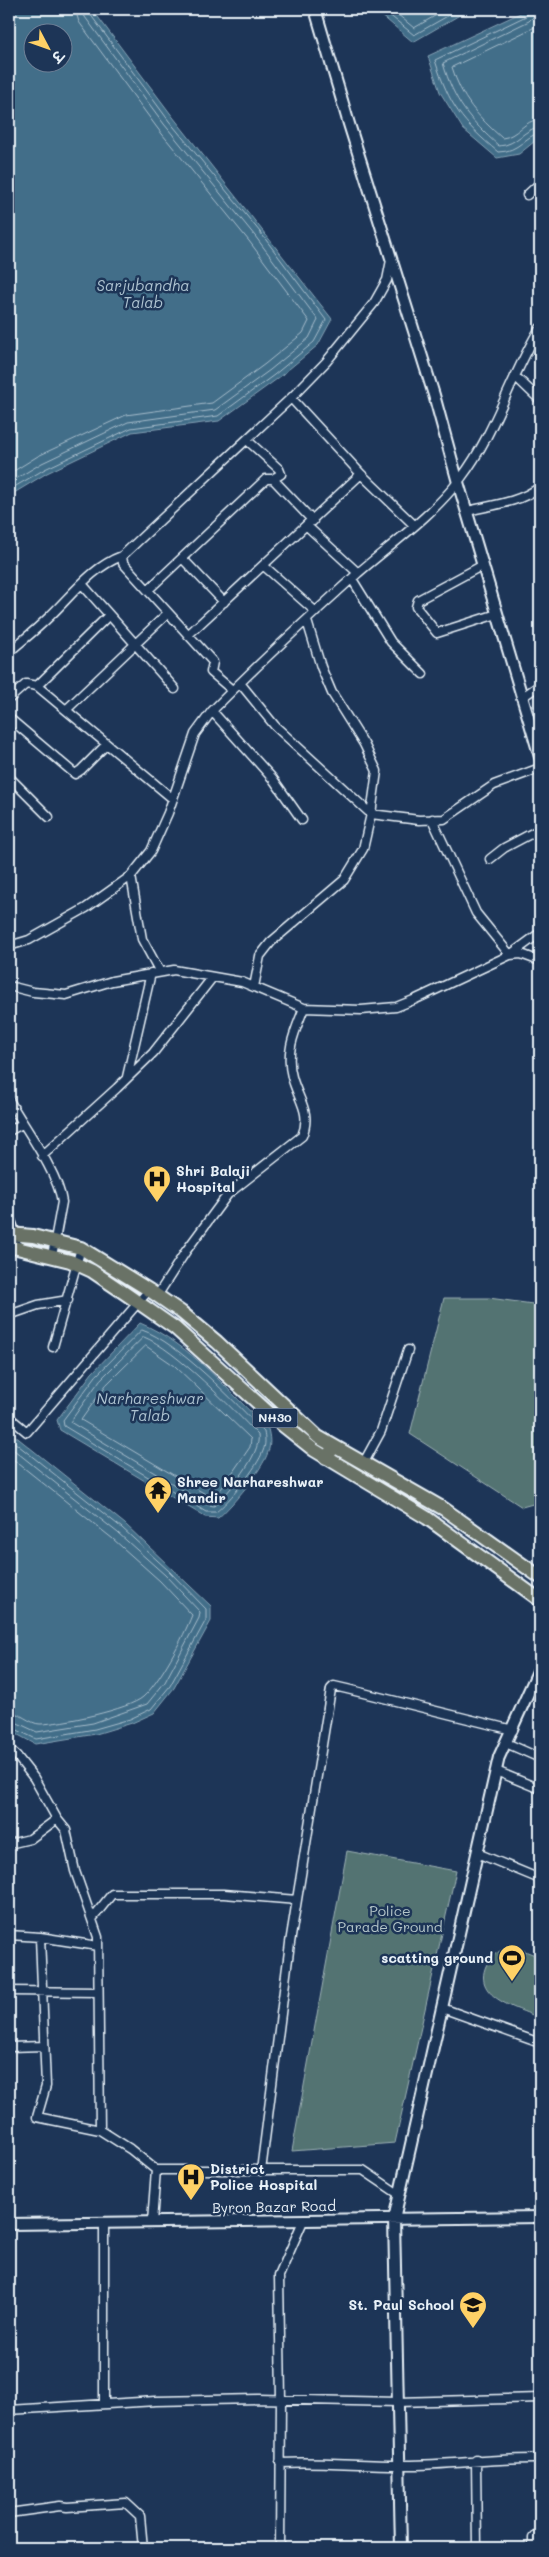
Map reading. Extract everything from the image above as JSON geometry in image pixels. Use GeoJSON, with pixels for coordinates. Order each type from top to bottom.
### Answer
{"type":"FeatureCollection","features":[{"type":"Feature","properties":{"kind":"main road"},"geometry":{"type":"LineString","coordinates":[[9,1221],[12,1240]]}},
{"type":"Feature","properties":{"kind":"main road","name":"NH30"},"geometry":{"type":"LineString","coordinates":[[12,1240],[56,1242],[81,1248],[153,1293],[181,1312],[217,1342],[318,1437],[460,1519],[540,1577]]}},
{"type":"Feature","properties":{"kind":"main road","name":"NH30"},"geometry":{"type":"LineString","coordinates":[[12,1240],[92,1271],[138,1302],[174,1328],[280,1423],[326,1458],[426,1518],[540,1600]]}},
{"type":"Feature","properties":{"kind":"main road"},"geometry":{"type":"LineString","coordinates":[[326,1458],[334,1446]]}},
{"type":"Feature","properties":{"kind":"street"},"geometry":{"type":"LineString","coordinates":[[315,9],[434,395],[521,698],[540,757]]}},
{"type":"Feature","properties":{"kind":"street"},"geometry":{"type":"LineString","coordinates":[[527,195],[540,183]]}},
{"type":"Feature","properties":{"kind":"street"},"geometry":{"type":"LineString","coordinates":[[9,652],[50,616],[82,584],[108,562],[122,556],[247,440],[326,362],[374,303],[387,280],[392,258]]}},
{"type":"Feature","properties":{"kind":"street"},"geometry":{"type":"LineString","coordinates":[[9,946],[30,940],[86,908],[131,876],[151,851],[173,798],[194,734],[232,690],[355,576],[435,506],[458,481],[495,422],[523,356],[540,328]]}},
{"type":"Feature","properties":{"kind":"street"},"geometry":{"type":"LineString","coordinates":[[515,376],[540,400]]}},
{"type":"Feature","properties":{"kind":"street"},"geometry":{"type":"LineString","coordinates":[[291,398],[361,474],[414,525]]}},
{"type":"Feature","properties":{"kind":"street"},"geometry":{"type":"LineString","coordinates":[[247,440],[279,470],[281,474],[273,480]]}},
{"type":"Feature","properties":{"kind":"street"},"geometry":{"type":"LineString","coordinates":[[188,634],[264,566],[361,474]]}},
{"type":"Feature","properties":{"kind":"street"},"geometry":{"type":"LineString","coordinates":[[148,590],[266,479],[273,480],[355,576],[391,642],[423,674]]}},
{"type":"Feature","properties":{"kind":"street"},"geometry":{"type":"LineString","coordinates":[[467,511],[517,500],[540,487]]}},
{"type":"Feature","properties":{"kind":"street"},"geometry":{"type":"LineString","coordinates":[[122,556],[123,563],[213,662],[211,672],[232,690]]}},
{"type":"Feature","properties":{"kind":"street"},"geometry":{"type":"LineString","coordinates":[[182,558],[224,602]]}},
{"type":"Feature","properties":{"kind":"street"},"geometry":{"type":"LineString","coordinates":[[483,565],[418,600],[416,607],[437,632],[497,614]]}},
{"type":"Feature","properties":{"kind":"street"},"geometry":{"type":"LineString","coordinates":[[264,566],[316,612]]}},
{"type":"Feature","properties":{"kind":"street"},"geometry":{"type":"LineString","coordinates":[[82,584],[175,689]]}},
{"type":"Feature","properties":{"kind":"street"},"geometry":{"type":"LineString","coordinates":[[66,710],[168,613]]}},
{"type":"Feature","properties":{"kind":"street"},"geometry":{"type":"LineString","coordinates":[[37,686],[109,615]]}},
{"type":"Feature","properties":{"kind":"street"},"geometry":{"type":"LineString","coordinates":[[254,987],[260,956],[271,942],[344,880],[363,849],[371,814],[377,771],[364,744],[332,693],[320,667],[307,620]]}},
{"type":"Feature","properties":{"kind":"street"},"geometry":{"type":"LineString","coordinates":[[240,683],[275,726],[371,814],[394,818],[444,819],[494,785],[540,768]]}},
{"type":"Feature","properties":{"kind":"street"},"geometry":{"type":"LineString","coordinates":[[9,700],[26,684],[37,686],[106,745],[173,798]]}},
{"type":"Feature","properties":{"kind":"street"},"geometry":{"type":"LineString","coordinates":[[521,698],[540,685]]}},
{"type":"Feature","properties":{"kind":"street"},"geometry":{"type":"LineString","coordinates":[[212,711],[273,779],[302,820]]}},
{"type":"Feature","properties":{"kind":"street"},"geometry":{"type":"LineString","coordinates":[[9,718],[74,774],[81,770],[106,745]]}},
{"type":"Feature","properties":{"kind":"street"},"geometry":{"type":"LineString","coordinates":[[9,777],[49,817]]}},
{"type":"Feature","properties":{"kind":"street"},"geometry":{"type":"LineString","coordinates":[[432,820],[476,912],[510,955]]}},
{"type":"Feature","properties":{"kind":"street"},"geometry":{"type":"LineString","coordinates":[[490,859],[504,848],[540,829]]}},
{"type":"Feature","properties":{"kind":"street"},"geometry":{"type":"LineString","coordinates":[[126,1079],[156,973],[142,939],[131,876]]}},
{"type":"Feature","properties":{"kind":"street"},"geometry":{"type":"LineString","coordinates":[[9,986],[33,992],[66,995],[174,970],[242,982],[304,1008],[336,1010],[396,1006],[446,986],[510,955],[540,933]]}},
{"type":"Feature","properties":{"kind":"street"},"geometry":{"type":"LineString","coordinates":[[510,955],[521,954],[540,961]]}},
{"type":"Feature","properties":{"kind":"street"},"geometry":{"type":"LineString","coordinates":[[42,1156],[153,1053],[212,978]]}},
{"type":"Feature","properties":{"kind":"street"},"geometry":{"type":"LineString","coordinates":[[9,1417],[27,1432],[138,1302],[153,1293],[228,1194],[302,1136],[307,1124],[304,1107],[292,1076],[290,1041],[304,1008]]}},
{"type":"Feature","properties":{"kind":"street"},"geometry":{"type":"LineString","coordinates":[[9,1100],[42,1156],[61,1194],[62,1202],[52,1256]]}},
{"type":"Feature","properties":{"kind":"street"},"geometry":{"type":"LineString","coordinates":[[9,1131],[22,1124]]}},
{"type":"Feature","properties":{"kind":"street"},"geometry":{"type":"LineString","coordinates":[[53,1347],[68,1300],[81,1248]]}},
{"type":"Feature","properties":{"kind":"street"},"geometry":{"type":"LineString","coordinates":[[9,1315],[38,1305],[68,1300]]}},
{"type":"Feature","properties":{"kind":"street"},"geometry":{"type":"LineString","coordinates":[[362,1464],[381,1431],[408,1350]]}},
{"type":"Feature","properties":{"kind":"street"},"geometry":{"type":"LineString","coordinates":[[401,2548],[394,2219],[496,1771],[506,1743],[540,1667]]}},
{"type":"Feature","properties":{"kind":"street"},"geometry":{"type":"LineString","coordinates":[[261,2171],[297,1900],[328,1698],[331,1689],[334,1686],[347,1688],[512,1730]]}},
{"type":"Feature","properties":{"kind":"street"},"geometry":{"type":"LineString","coordinates":[[506,1743],[540,1758]]}},
{"type":"Feature","properties":{"kind":"street"},"geometry":{"type":"LineString","coordinates":[[9,1749],[16,1754],[34,1778],[57,1819],[66,1830],[75,1871],[98,1937],[100,2130]]}},
{"type":"Feature","properties":{"kind":"street"},"geometry":{"type":"LineString","coordinates":[[496,1771],[540,1789]]}},
{"type":"Feature","properties":{"kind":"street"},"geometry":{"type":"LineString","coordinates":[[9,1844],[30,1839],[57,1819]]}},
{"type":"Feature","properties":{"kind":"street"},"geometry":{"type":"LineString","coordinates":[[477,1853],[540,1879]]}},
{"type":"Feature","properties":{"kind":"street"},"geometry":{"type":"LineString","coordinates":[[92,1919],[112,1894],[224,1894],[297,1900]]}},
{"type":"Feature","properties":{"kind":"street"},"geometry":{"type":"LineString","coordinates":[[9,1935],[40,1937],[98,1946]]}},
{"type":"Feature","properties":{"kind":"street"},"geometry":{"type":"LineString","coordinates":[[40,1937],[46,2086],[37,2117],[100,2130],[130,2149],[156,2170],[363,2170],[400,2195]]}},
{"type":"Feature","properties":{"kind":"street"},"geometry":{"type":"LineString","coordinates":[[9,1991],[98,1992]]}},
{"type":"Feature","properties":{"kind":"street"},"geometry":{"type":"LineString","coordinates":[[442,2008],[540,2043]]}},
{"type":"Feature","properties":{"kind":"street"},"geometry":{"type":"LineString","coordinates":[[9,2047],[44,2046]]}},
{"type":"Feature","properties":{"kind":"street"},"geometry":{"type":"LineString","coordinates":[[152,2222],[156,2170]]}},
{"type":"Feature","properties":{"kind":"street","name":"Byron Bazar Road"},"geometry":{"type":"LineString","coordinates":[[9,2224],[540,2217]]}},
{"type":"Feature","properties":{"kind":"street"},"geometry":{"type":"LineString","coordinates":[[280,2548],[282,2399],[279,2276],[303,2221]]}},
{"type":"Feature","properties":{"kind":"street"},"geometry":{"type":"LineString","coordinates":[[104,2223],[104,2404]]}},
{"type":"Feature","properties":{"kind":"street"},"geometry":{"type":"LineString","coordinates":[[9,2410],[104,2404],[282,2399],[398,2402],[540,2398]]}},
{"type":"Feature","properties":{"kind":"street"},"geometry":{"type":"LineString","coordinates":[[280,2464],[352,2462],[399,2466],[476,2460],[540,2459]]}},
{"type":"Feature","properties":{"kind":"street"},"geometry":{"type":"LineString","coordinates":[[476,2460],[477,2548]]}},
{"type":"Feature","properties":{"kind":"street"},"geometry":{"type":"LineString","coordinates":[[9,2513],[60,2506],[126,2504],[140,2516],[143,2548]]}},
{"type":"Feature","properties":{"kind":"street"},"geometry":{"type":"LineString","coordinates":[[533,2548],[533,2538],[535,2533],[540,2530]]}},
{"type":"Feature","properties":{"kind":"green space"},"geometry":{"type":"Polygon","coordinates":[[[444,1298],[489,1298],[540,1305],[540,1502],[522,1507],[410,1434],[444,1298]]]}},
{"type":"Feature","properties":{"kind":"green space","name":"Police Parade Ground"},"geometry":{"type":"Polygon","coordinates":[[[347,1851],[456,1871],[395,2143],[292,2151],[347,1851]]]}},
{"type":"Feature","properties":{"kind":"green space","name":"scatting ground"},"geometry":{"type":"Polygon","coordinates":[[[510,1948],[520,1949],[540,1957],[540,2018],[500,2001],[486,1986],[483,1977],[488,1962],[498,1952],[510,1948]]]}},
{"type":"Feature","properties":{"kind":"water","name":"Sarjubandha Talab"},"geometry":{"type":"Polygon","coordinates":[[[9,9],[92,9],[173,117],[332,319],[318,345],[277,379],[219,421],[132,432],[47,473],[9,496],[9,9]]]}},
{"type":"Feature","properties":{"kind":"water"},"geometry":{"type":"Polygon","coordinates":[[[374,9],[470,9],[413,42],[374,9]]]}},
{"type":"Feature","properties":{"kind":"water"},"geometry":{"type":"Polygon","coordinates":[[[529,9],[540,9],[540,137],[519,154],[497,158],[463,129],[440,92],[428,56],[529,9]]]}},
{"type":"Feature","properties":{"kind":"water","name":"Narhareshwar Talab"},"geometry":{"type":"Polygon","coordinates":[[[140,1323],[159,1332],[193,1356],[268,1429],[270,1438],[269,1449],[260,1468],[231,1505],[218,1518],[205,1517],[60,1430],[57,1420],[92,1373],[140,1323]]]}},
{"type":"Feature","properties":{"kind":"water"},"geometry":{"type":"Polygon","coordinates":[[[9,1431],[125,1524],[211,1606],[211,1621],[174,1688],[154,1713],[132,1723],[96,1734],[35,1744],[9,1730],[9,1431]]]}},
{"type":"Feature","properties":{"kind":"place","name":"Shri Balaji Hospital"},"geometry":{"type":"Point","coordinates":[157,1203]}},
{"type":"Feature","properties":{"kind":"place","name":"Shree Narhareshwar Mandir"},"geometry":{"type":"Point","coordinates":[158,1514]}},
{"type":"Feature","properties":{"kind":"place","name":"scatting ground"},"geometry":{"type":"Point","coordinates":[512,1982]}},
{"type":"Feature","properties":{"kind":"place","name":"District Police Hospital"},"geometry":{"type":"Point","coordinates":[191,2201]}},
{"type":"Feature","properties":{"kind":"place","name":"St. Paul School"},"geometry":{"type":"Point","coordinates":[473,2329]}}]}
